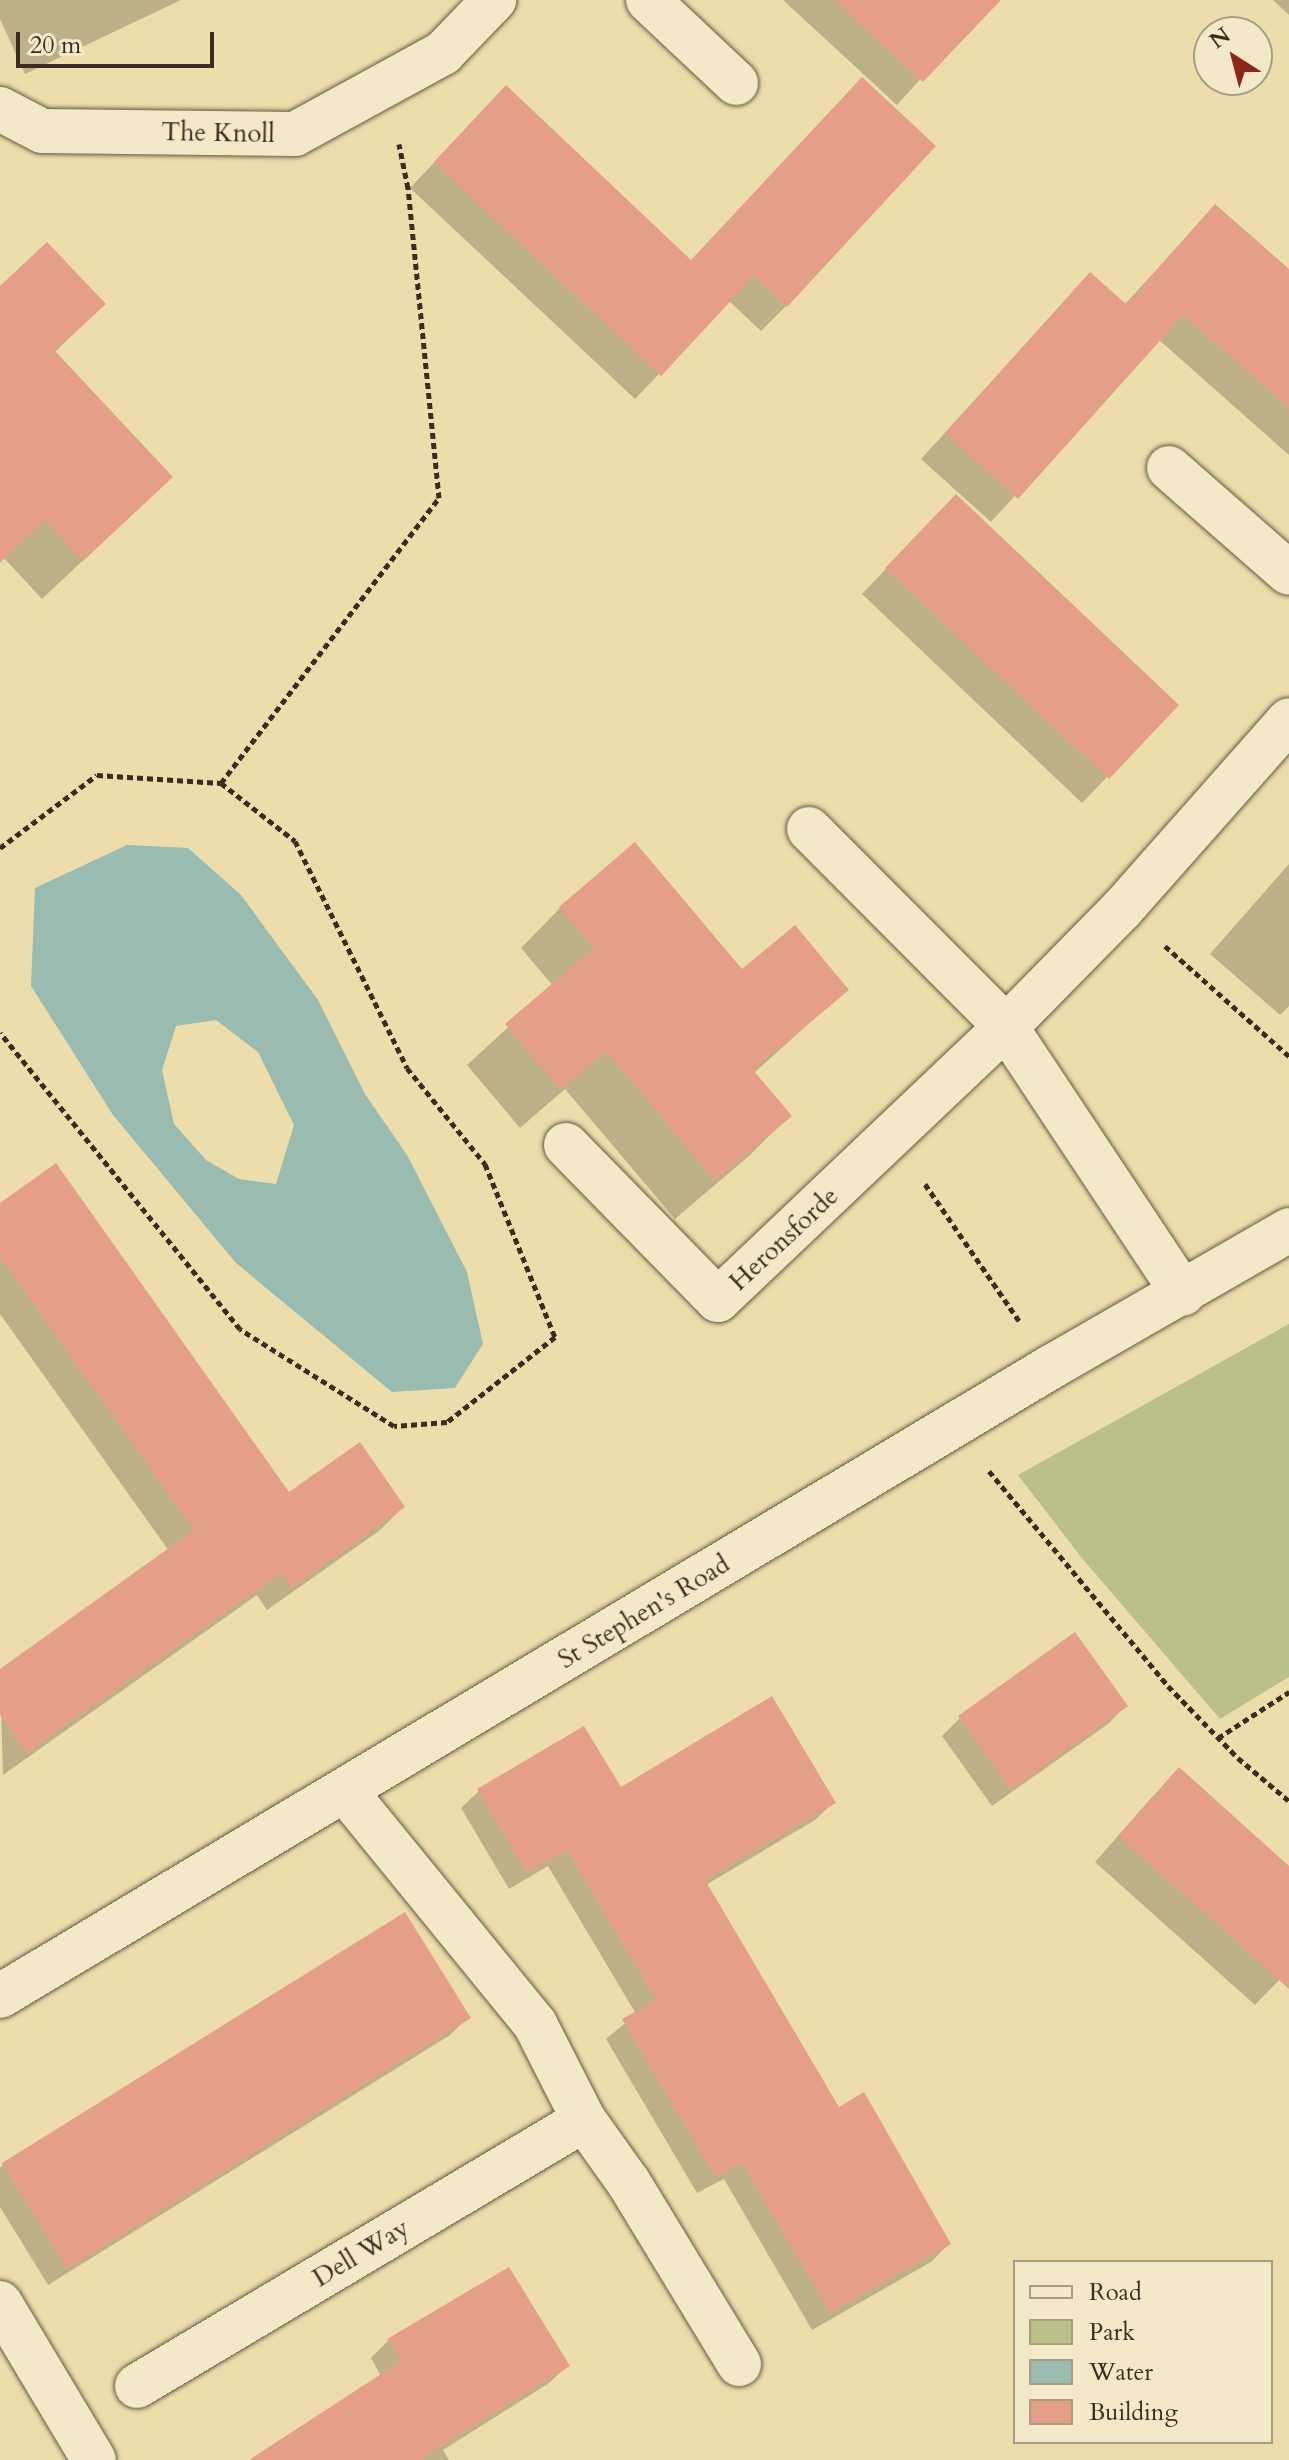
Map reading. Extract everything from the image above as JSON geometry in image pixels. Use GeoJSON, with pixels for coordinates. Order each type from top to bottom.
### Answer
{"type":"FeatureCollection","features":[{"type":"Feature","properties":{"kind":"street","name":"The Knoll"},"geometry":{"type":"LineString","coordinates":[[0,109],[42,131],[295,134],[443,53],[494,0]]}},
{"type":"Feature","properties":{"kind":"street"},"geometry":{"type":"LineString","coordinates":[[648,0],[736,83]]}},
{"type":"Feature","properties":{"kind":"street"},"geometry":{"type":"LineString","coordinates":[[1169,468],[1289,573]]}},
{"type":"Feature","properties":{"kind":"street","name":"Heronsforde"},"geometry":{"type":"LineString","coordinates":[[566,1145],[718,1300],[1006,1027],[1122,909],[1289,720]]}},
{"type":"Feature","properties":{"kind":"street"},"geometry":{"type":"LineString","coordinates":[[809,829],[1006,1027],[1183,1293]]}},
{"type":"Feature","properties":{"kind":"street","name":"St Stephen's Road"},"geometry":{"type":"LineString","coordinates":[[0,1996],[1051,1367],[1289,1230]]}},
{"type":"Feature","properties":{"kind":"street"},"geometry":{"type":"LineString","coordinates":[[345,1791],[535,2024],[584,2120],[629,2183],[739,2364]]}},
{"type":"Feature","properties":{"kind":"street","name":"Dell Way"},"geometry":{"type":"LineString","coordinates":[[137,2386],[584,2120]]}},
{"type":"Feature","properties":{"kind":"street"},"geometry":{"type":"LineString","coordinates":[[0,2303],[94,2460]]}},
{"type":"Feature","properties":{"kind":"path"},"geometry":{"type":"LineString","coordinates":[[221,783],[439,498],[408,188],[387,84]]}},
{"type":"Feature","properties":{"kind":"path"},"geometry":{"type":"LineString","coordinates":[[0,848],[97,775],[221,783],[295,841],[407,1068],[485,1164],[555,1337],[447,1422],[394,1426],[240,1329],[0,1033]]}},
{"type":"Feature","properties":{"kind":"path"},"geometry":{"type":"LineString","coordinates":[[1122,909],[1289,1056]]}},
{"type":"Feature","properties":{"kind":"path"},"geometry":{"type":"LineString","coordinates":[[892,1137],[1051,1367]]}},
{"type":"Feature","properties":{"kind":"path"},"geometry":{"type":"LineString","coordinates":[[953,1427],[1168,1686],[1218,1738],[1289,1801]]}},
{"type":"Feature","properties":{"kind":"path"},"geometry":{"type":"LineString","coordinates":[[1218,1738],[1289,1692]]}},
{"type":"Feature","properties":{"kind":"green space"},"geometry":{"type":"Polygon","coordinates":[[[1289,1324],[1289,1677],[1220,1719],[1081,1557],[1018,1475],[1289,1324]]]}},
{"type":"Feature","properties":{"kind":"water"},"geometry":{"type":"Polygon","coordinates":[[[127,845],[188,848],[241,895],[318,1000],[365,1094],[407,1155],[467,1272],[483,1344],[455,1388],[392,1392],[236,1263],[113,1115],[31,986],[35,888],[127,845]],[[216,1020],[176,1026],[162,1070],[174,1124],[206,1160],[239,1179],[276,1184],[294,1125],[258,1052],[216,1020]]]}},
{"type":"Feature","properties":{"kind":"building"},"geometry":{"type":"Polygon","coordinates":[[[835,0],[1001,0],[923,82],[835,0]]]}},
{"type":"Feature","properties":{"kind":"building"},"geometry":{"type":"Polygon","coordinates":[[[862,77],[936,146],[787,307],[754,276],[661,376],[434,162],[506,85],[691,260],[862,77]]]}},
{"type":"Feature","properties":{"kind":"building"},"geometry":{"type":"Polygon","coordinates":[[[1215,204],[1289,269],[1289,408],[1183,315],[1018,499],[945,433],[1090,272],[1126,304],[1215,204]]]}},
{"type":"Feature","properties":{"kind":"building"},"geometry":{"type":"Polygon","coordinates":[[[47,242],[106,304],[55,351],[173,477],[83,561],[45,520],[0,563],[0,286],[47,242]]]}},
{"type":"Feature","properties":{"kind":"building"},"geometry":{"type":"Polygon","coordinates":[[[956,494],[1179,705],[1109,779],[885,568],[956,494]]]}},
{"type":"Feature","properties":{"kind":"building"},"geometry":{"type":"Polygon","coordinates":[[[635,842],[742,969],[795,925],[849,990],[753,1070],[792,1116],[715,1181],[606,1051],[561,1090],[505,1024],[594,948],[559,907],[635,842]]]}},
{"type":"Feature","properties":{"kind":"building"},"geometry":{"type":"Polygon","coordinates":[[[56,1163],[289,1492],[360,1442],[405,1507],[292,1588],[281,1573],[27,1753],[0,1715],[0,1669],[194,1530],[0,1257],[0,1203],[56,1163]]]}},
{"type":"Feature","properties":{"kind":"building"},"geometry":{"type":"Polygon","coordinates":[[[1075,1632],[1128,1706],[1011,1790],[958,1716],[1075,1632]]]}},
{"type":"Feature","properties":{"kind":"building"},"geometry":{"type":"Polygon","coordinates":[[[772,1696],[836,1803],[705,1880],[839,2107],[864,2092],[951,2244],[830,2313],[742,2163],[715,2177],[622,2019],[656,2000],[567,1850],[527,1873],[477,1789],[584,1726],[621,1787],[772,1696]]]}},
{"type":"Feature","properties":{"kind":"building"},"geometry":{"type":"Polygon","coordinates":[[[1179,1767],[1289,1866],[1289,1989],[1118,1836],[1179,1767]]]}},
{"type":"Feature","properties":{"kind":"building"},"geometry":{"type":"Polygon","coordinates":[[[405,1912],[471,2018],[67,2269],[2,2163],[405,1912]]]}},
{"type":"Feature","properties":{"kind":"building"},"geometry":{"type":"Polygon","coordinates":[[[509,2267],[570,2366],[419,2460],[249,2460],[401,2361],[387,2339],[509,2267]]]}}]}
